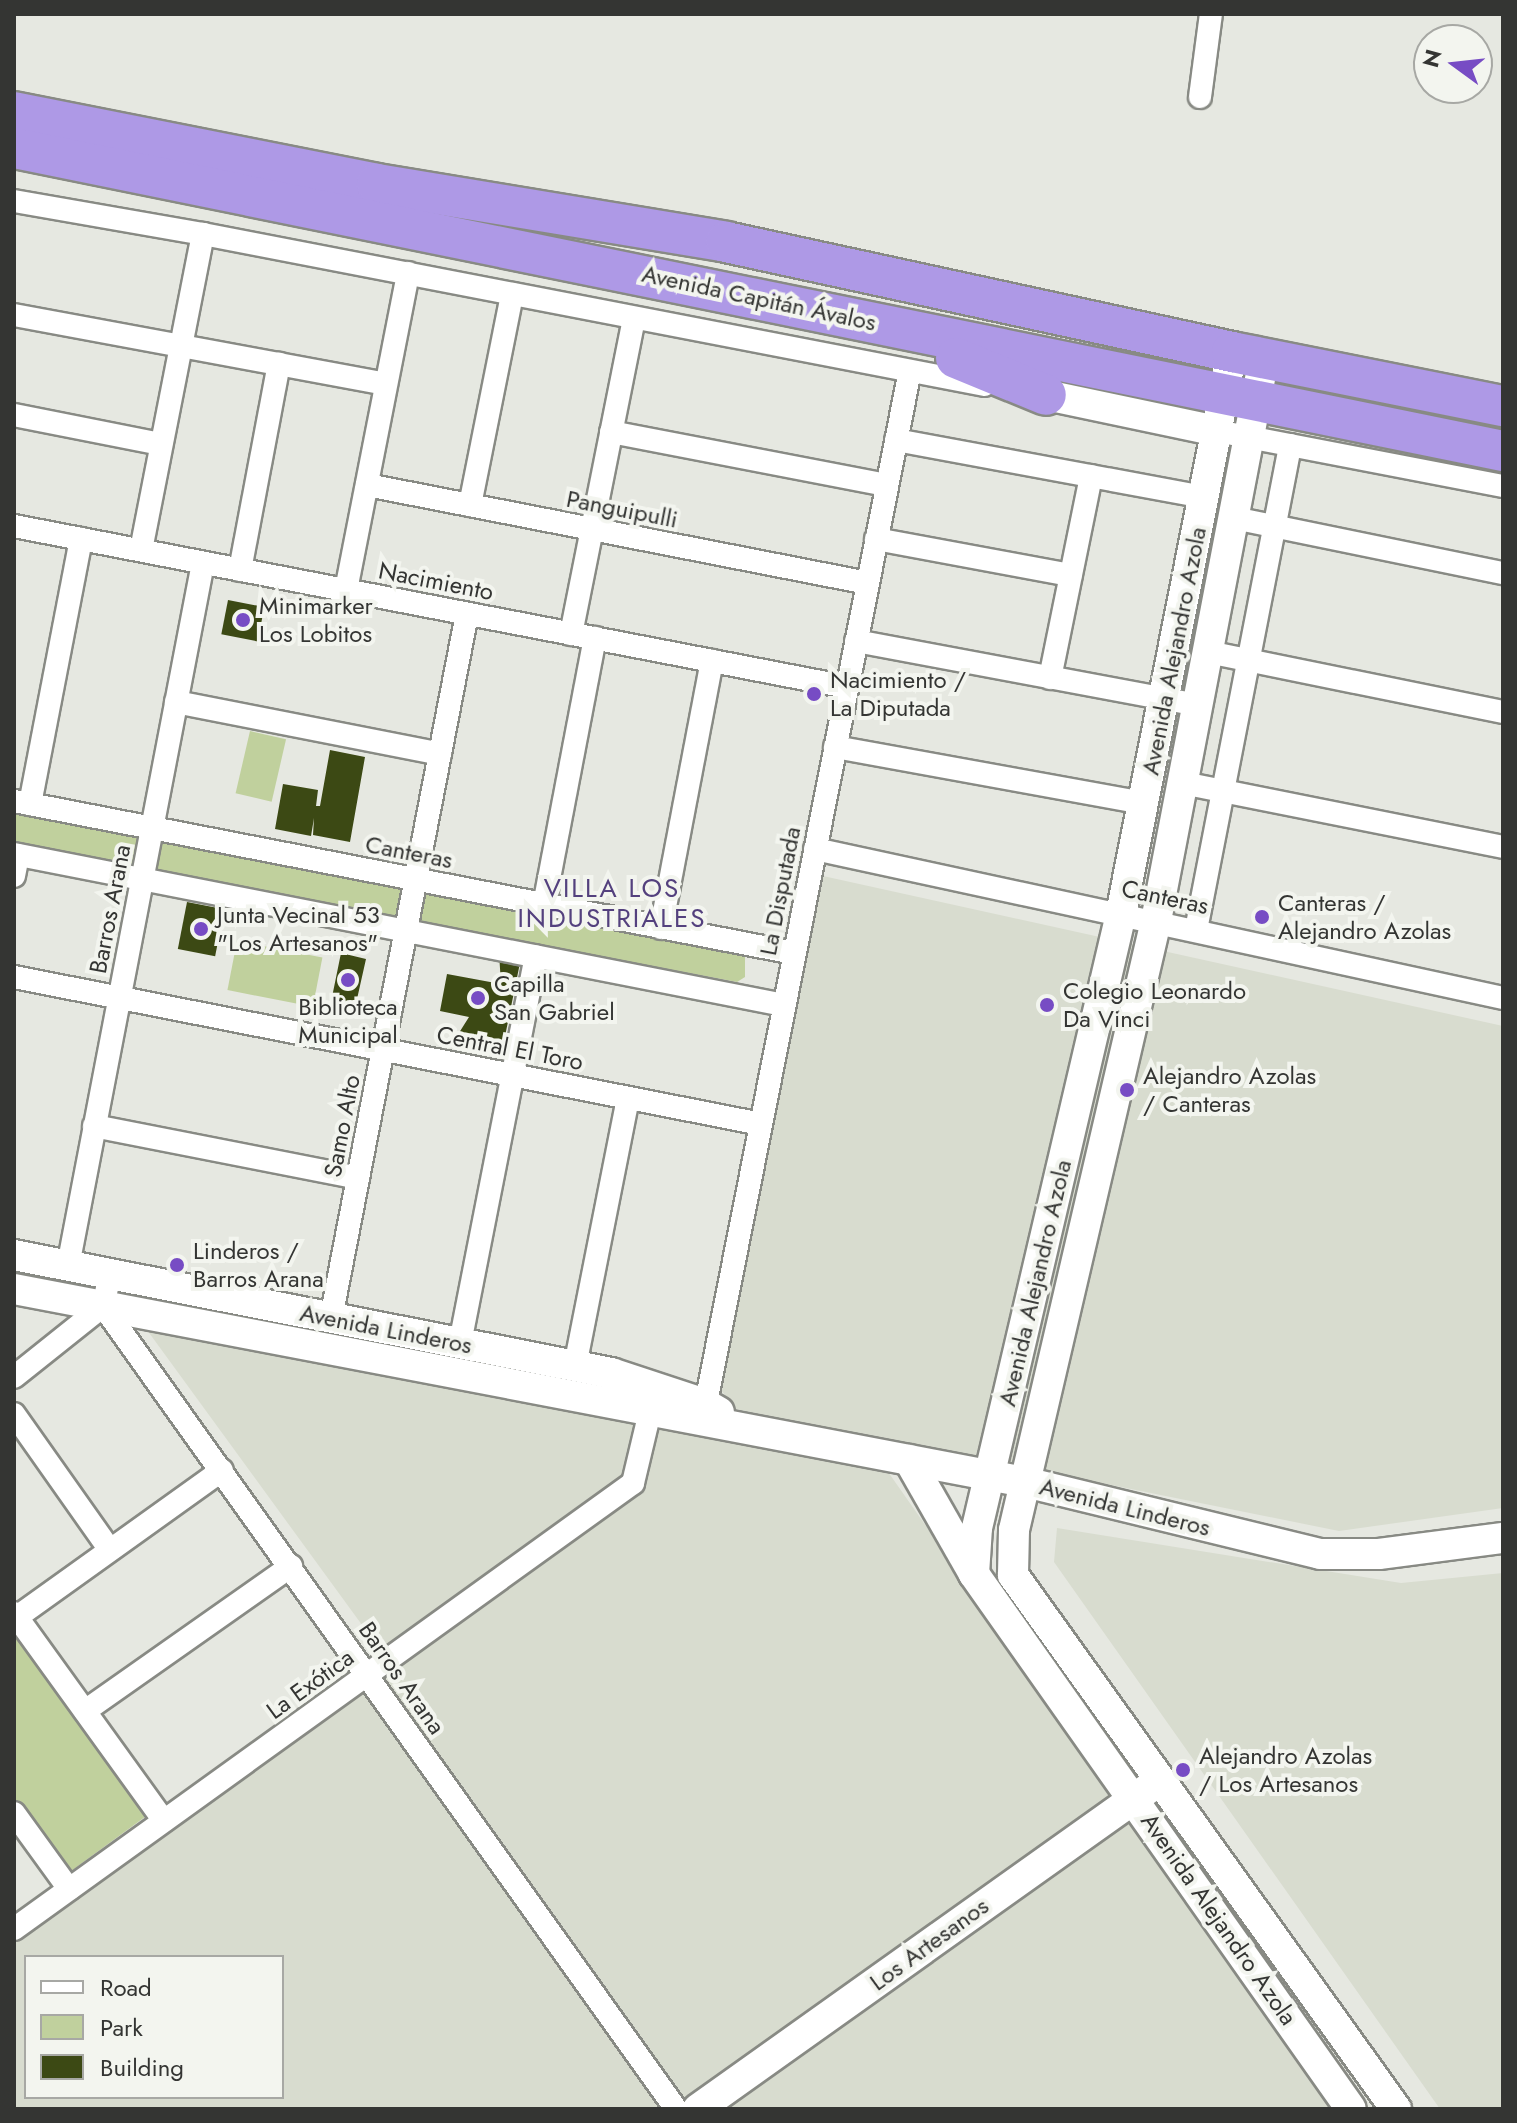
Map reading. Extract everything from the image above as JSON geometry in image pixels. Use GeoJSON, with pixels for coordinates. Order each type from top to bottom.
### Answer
{"type":"FeatureCollection","features":[{"type":"Feature","properties":{"kind":"highway","name":"Avenida Capitán Ávalos"},"geometry":{"type":"LineString","coordinates":[[14,112],[377,184],[726,242],[1248,355],[1503,406]]}},
{"type":"Feature","properties":{"kind":"highway","name":"Avenida Capitán Ávalos"},"geometry":{"type":"LineString","coordinates":[[14,148],[863,320],[1236,416],[1503,451]]}},
{"type":"Feature","properties":{"kind":"highway"},"geometry":{"type":"LineString","coordinates":[[863,320],[1046,395]]}},
{"type":"Feature","properties":{"kind":"main road","name":"Avenida Alejandro Azola"},"geometry":{"type":"LineString","coordinates":[[1248,355],[1236,416],[1234,518],[1183,783],[1156,921],[1011,1547],[1013,1575],[1396,2109]]}},
{"type":"Feature","properties":{"kind":"main road","name":"Avenida Capitán Ávalos"},"geometry":{"type":"LineString","coordinates":[[1046,395],[1236,416]]}},
{"type":"Feature","properties":{"kind":"main road","name":"Avenida Alejandro Azola"},"geometry":{"type":"LineString","coordinates":[[1236,416],[1204,497],[1121,914],[977,1528],[974,1574],[1135,1798],[1351,2109]]}},
{"type":"Feature","properties":{"kind":"main road","name":"Avenida Linderos"},"geometry":{"type":"LineString","coordinates":[[14,1255],[575,1366],[653,1399]]}},
{"type":"Feature","properties":{"kind":"main road","name":"Avenida Linderos"},"geometry":{"type":"LineString","coordinates":[[14,1289],[653,1399],[704,1412],[749,1430],[1025,1482],[1320,1554],[1393,1553],[1503,1538]]}},
{"type":"Feature","properties":{"kind":"main road"},"geometry":{"type":"LineString","coordinates":[[909,1460],[974,1574]]}},
{"type":"Feature","properties":{"kind":"main road","name":"Los Artesanos"},"geometry":{"type":"LineString","coordinates":[[698,2109],[1161,1780]]}},
{"type":"Feature","properties":{"kind":"street"},"geometry":{"type":"LineString","coordinates":[[1200,97],[1211,14]]}},
{"type":"Feature","properties":{"kind":"street","name":"Avenida Capitán Ávalos"},"geometry":{"type":"LineString","coordinates":[[14,201],[203,234],[1046,395]]}},
{"type":"Feature","properties":{"kind":"street"},"geometry":{"type":"LineString","coordinates":[[141,550],[203,234]]}},
{"type":"Feature","properties":{"kind":"street"},"geometry":{"type":"LineString","coordinates":[[346,590],[408,273]]}},
{"type":"Feature","properties":{"kind":"street"},"geometry":{"type":"LineString","coordinates":[[470,505],[512,294]]}},
{"type":"Feature","properties":{"kind":"street"},"geometry":{"type":"LineString","coordinates":[[14,315],[386,384]]}},
{"type":"Feature","properties":{"kind":"street"},"geometry":{"type":"LineString","coordinates":[[571,634],[634,318]]}},
{"type":"Feature","properties":{"kind":"street"},"geometry":{"type":"LineString","coordinates":[[240,570],[279,364]]}},
{"type":"Feature","properties":{"kind":"street","name":"La Disputada"},"geometry":{"type":"LineString","coordinates":[[704,1412],[910,371]]}},
{"type":"Feature","properties":{"kind":"street"},"geometry":{"type":"LineString","coordinates":[[14,415],[161,444]]}},
{"type":"Feature","properties":{"kind":"street","name":"Avenida Capitán Ávalos"},"geometry":{"type":"LineString","coordinates":[[1236,416],[1290,445],[1503,486]]}},
{"type":"Feature","properties":{"kind":"street"},"geometry":{"type":"LineString","coordinates":[[611,432],[887,485]]}},
{"type":"Feature","properties":{"kind":"street"},"geometry":{"type":"LineString","coordinates":[[896,440],[1204,497]]}},
{"type":"Feature","properties":{"kind":"street"},"geometry":{"type":"LineString","coordinates":[[1196,930],[1290,445]]}},
{"type":"Feature","properties":{"kind":"street"},"geometry":{"type":"LineString","coordinates":[[1050,678],[1091,476]]}},
{"type":"Feature","properties":{"kind":"street","name":"Panguipulli"},"geometry":{"type":"LineString","coordinates":[[367,485],[868,583]]}},
{"type":"Feature","properties":{"kind":"street"},"geometry":{"type":"LineString","coordinates":[[1234,518],[1503,573]]}},
{"type":"Feature","properties":{"kind":"street","name":"Nacimiento"},"geometry":{"type":"LineString","coordinates":[[14,526],[847,687]]}},
{"type":"Feature","properties":{"kind":"street"},"geometry":{"type":"LineString","coordinates":[[22,803],[81,539]]}},
{"type":"Feature","properties":{"kind":"street"},"geometry":{"type":"LineString","coordinates":[[876,539],[1071,575]]}},
{"type":"Feature","properties":{"kind":"street","name":"Barros Arana"},"geometry":{"type":"LineString","coordinates":[[68,1266],[203,563]]}},
{"type":"Feature","properties":{"kind":"street","name":"Samo Alto"},"geometry":{"type":"LineString","coordinates":[[331,1318],[467,614]]}},
{"type":"Feature","properties":{"kind":"street"},"geometry":{"type":"LineString","coordinates":[[544,905],[595,638]]}},
{"type":"Feature","properties":{"kind":"street"},"geometry":{"type":"LineString","coordinates":[[856,641],[1198,705]]}},
{"type":"Feature","properties":{"kind":"street"},"geometry":{"type":"LineString","coordinates":[[1208,652],[1503,712]]}},
{"type":"Feature","properties":{"kind":"street"},"geometry":{"type":"LineString","coordinates":[[661,928],[712,661]]}},
{"type":"Feature","properties":{"kind":"street"},"geometry":{"type":"LineString","coordinates":[[176,702],[440,754]]}},
{"type":"Feature","properties":{"kind":"street"},"geometry":{"type":"LineString","coordinates":[[835,747],[1143,803]]}},
{"type":"Feature","properties":{"kind":"street"},"geometry":{"type":"LineString","coordinates":[[1183,783],[1503,847]]}},
{"type":"Feature","properties":{"kind":"street","name":"Canteras"},"geometry":{"type":"LineString","coordinates":[[22,803],[794,953]]}},
{"type":"Feature","properties":{"kind":"street","name":"Canteras"},"geometry":{"type":"LineString","coordinates":[[815,849],[1503,998]]}},
{"type":"Feature","properties":{"kind":"street"},"geometry":{"type":"LineString","coordinates":[[15,862],[142,879],[784,1005]]}},
{"type":"Feature","properties":{"kind":"street"},"geometry":{"type":"LineString","coordinates":[[460,1343],[536,956]]}},
{"type":"Feature","properties":{"kind":"street","name":"Central El Toro"},"geometry":{"type":"LineString","coordinates":[[14,977],[761,1124]]}},
{"type":"Feature","properties":{"kind":"street"},"geometry":{"type":"LineString","coordinates":[[575,1366],[628,1098]]}},
{"type":"Feature","properties":{"kind":"street"},"geometry":{"type":"LineString","coordinates":[[94,1126],[358,1178]]}},
{"type":"Feature","properties":{"kind":"street"},"geometry":{"type":"LineString","coordinates":[[14,1377],[103,1306],[110,1274]]}},
{"type":"Feature","properties":{"kind":"street","name":"Barros Arana"},"geometry":{"type":"LineString","coordinates":[[103,1306],[676,2109]]}},
{"type":"Feature","properties":{"kind":"street","name":"La Exótica"},"geometry":{"type":"LineString","coordinates":[[14,1929],[633,1483],[653,1399]]}},
{"type":"Feature","properties":{"kind":"street"},"geometry":{"type":"LineString","coordinates":[[14,1414],[110,1550]]}},
{"type":"Feature","properties":{"kind":"street"},"geometry":{"type":"LineString","coordinates":[[164,1821],[15,1615],[222,1470]]}},
{"type":"Feature","properties":{"kind":"street"},"geometry":{"type":"LineString","coordinates":[[85,1711],[291,1566]]}},
{"type":"Feature","properties":{"kind":"street"},"geometry":{"type":"LineString","coordinates":[[14,1813],[69,1889]]}},
{"type":"Feature","properties":{"kind":"shaded area"},"geometry":{"type":"Polygon","coordinates":[[[823,876],[1503,1026],[1503,1508],[1339,1531],[735,1409],[708,1372],[823,876]]]}},
{"type":"Feature","properties":{"kind":"shaded area"},"geometry":{"type":"Polygon","coordinates":[[[139,1319],[886,1469],[1335,2109],[14,2109],[14,1936],[389,1662],[139,1319]]]}},
{"type":"Feature","properties":{"kind":"shaded area"},"geometry":{"type":"Polygon","coordinates":[[[1057,1528],[1401,1583],[1503,1573],[1503,2109],[1440,2109],[1054,1562],[1057,1528]]]}},
{"type":"Feature","properties":{"kind":"green space"},"geometry":{"type":"Polygon","coordinates":[[[250,731],[286,739],[272,802],[236,793],[250,731]]]}},
{"type":"Feature","properties":{"kind":"green space"},"geometry":{"type":"Polygon","coordinates":[[[14,812],[745,952],[745,977],[737,982],[14,846],[14,812]]]}},
{"type":"Feature","properties":{"kind":"green space"},"geometry":{"type":"Polygon","coordinates":[[[237,941],[322,958],[313,1007],[227,990],[237,941]]]}},
{"type":"Feature","properties":{"kind":"green space"},"geometry":{"type":"Polygon","coordinates":[[[14,1626],[149,1814],[67,1874],[14,1800],[14,1626]]]}},
{"type":"Feature","properties":{"kind":"building","name":"Minimarker Los Lobitos"},"geometry":{"type":"Polygon","coordinates":[[[228,600],[264,607],[258,641],[221,634],[228,600]]]}},
{"type":"Feature","properties":{"kind":"building"},"geometry":{"type":"Polygon","coordinates":[[[330,750],[365,757],[350,842],[313,835],[314,818],[311,836],[275,829],[283,784],[318,790],[316,806],[320,806],[330,750]]]}},
{"type":"Feature","properties":{"kind":"building","name":"Junta Vecinal 53 \"Los Artesanos\""},"geometry":{"type":"Polygon","coordinates":[[[187,902],[224,909],[215,956],[178,949],[187,902]]]}},
{"type":"Feature","properties":{"kind":"building","name":"Biblioteca Municipal"},"geometry":{"type":"Polygon","coordinates":[[[341,953],[366,959],[355,1008],[342,1010],[341,1004],[331,1002],[341,953]]]}},
{"type":"Feature","properties":{"kind":"building","name":"Capilla San Gabriel"},"geometry":{"type":"Polygon","coordinates":[[[499,953],[521,958],[503,1046],[457,1036],[469,1017],[440,1011],[447,974],[501,984],[499,953]]]}},
{"type":"Feature","properties":{"kind":"place","name":"Minimarker Los Lobitos"},"geometry":{"type":"Point","coordinates":[243,620]}},
{"type":"Feature","properties":{"kind":"place","name":"Nacimiento / La Diputada"},"geometry":{"type":"Point","coordinates":[814,694]}},
{"type":"Feature","properties":{"kind":"place","name":"Canteras / Alejandro Azolas"},"geometry":{"type":"Point","coordinates":[1262,917]}},
{"type":"Feature","properties":{"kind":"place","name":"Junta Vecinal 53 \"Los Artesanos\""},"geometry":{"type":"Point","coordinates":[201,929]}},
{"type":"Feature","properties":{"kind":"place","name":"Biblioteca Municipal"},"geometry":{"type":"Point","coordinates":[348,980]}},
{"type":"Feature","properties":{"kind":"place","name":"Capilla San Gabriel"},"geometry":{"type":"Point","coordinates":[478,998]}},
{"type":"Feature","properties":{"kind":"place","name":"Colegio Leonardo Da Vinci"},"geometry":{"type":"Point","coordinates":[1047,1005]}},
{"type":"Feature","properties":{"kind":"place","name":"Alejandro Azolas / Canteras"},"geometry":{"type":"Point","coordinates":[1127,1090]}},
{"type":"Feature","properties":{"kind":"place","name":"Linderos / Barros Arana"},"geometry":{"type":"Point","coordinates":[177,1265]}},
{"type":"Feature","properties":{"kind":"place","name":"Alejandro Azolas / Los Artesanos"},"geometry":{"type":"Point","coordinates":[1183,1770]}},
{"type":"Feature","properties":{"kind":"district","name":"VILLA LOS INDUSTRIALES"},"geometry":{"type":"Point","coordinates":[612,904]}}]}
